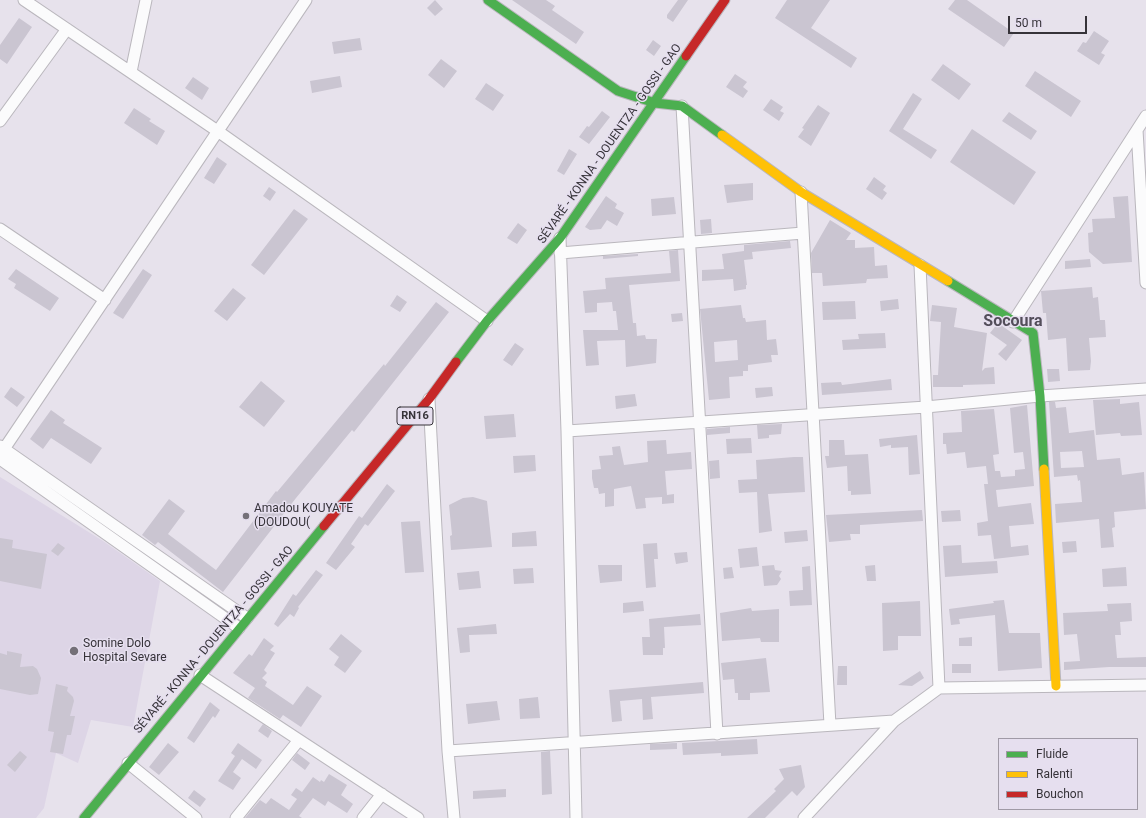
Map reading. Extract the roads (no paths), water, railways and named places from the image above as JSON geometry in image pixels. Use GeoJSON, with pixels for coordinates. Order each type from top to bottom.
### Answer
{"type":"FeatureCollection","features":[{"type":"Feature","properties":{"kind":"main road"},"geometry":{"type":"LineString","coordinates":[[488,0],[618,91],[655,103],[682,106],[801,192],[1033,333],[1040,396],[1056,686]]}},
{"type":"Feature","properties":{"kind":"main road","name":"SÉVARÉ - KONNA - DOUENTZA - GOSSI - GAO"},"geometry":{"type":"LineString","coordinates":[[84,818],[200,675],[429,399],[486,321],[560,238],[725,0]]}},
{"type":"Feature","properties":{"kind":"street"},"geometry":{"type":"LineString","coordinates":[[131,72],[146,0]]}},
{"type":"Feature","properties":{"kind":"street"},"geometry":{"type":"LineString","coordinates":[[247,618],[1,450],[219,132],[306,0]]}},
{"type":"Feature","properties":{"kind":"street"},"geometry":{"type":"LineString","coordinates":[[29,1],[67,29],[219,132],[486,321]]}},
{"type":"Feature","properties":{"kind":"street"},"geometry":{"type":"LineString","coordinates":[[0,121],[67,29]]}},
{"type":"Feature","properties":{"kind":"street"},"geometry":{"type":"LineString","coordinates":[[682,106],[717,734]]}},
{"type":"Feature","properties":{"kind":"street"},"geometry":{"type":"LineString","coordinates":[[1014,322],[1146,116]]}},
{"type":"Feature","properties":{"kind":"street"},"geometry":{"type":"LineString","coordinates":[[1137,130],[1146,283]]}},
{"type":"Feature","properties":{"kind":"street"},"geometry":{"type":"LineString","coordinates":[[801,192],[830,726]]}},
{"type":"Feature","properties":{"kind":"street"},"geometry":{"type":"LineString","coordinates":[[0,229],[105,300]]}},
{"type":"Feature","properties":{"kind":"street"},"geometry":{"type":"LineString","coordinates":[[560,253],[803,233]]}},
{"type":"Feature","properties":{"kind":"street"},"geometry":{"type":"LineString","coordinates":[[560,238],[567,431],[576,818]]}},
{"type":"Feature","properties":{"kind":"street"},"geometry":{"type":"LineString","coordinates":[[920,265],[939,688]]}},
{"type":"Feature","properties":{"kind":"street"},"geometry":{"type":"LineString","coordinates":[[567,431],[926,407],[1040,396],[1146,390]]}},
{"type":"Feature","properties":{"kind":"street"},"geometry":{"type":"LineString","coordinates":[[429,399],[448,751],[454,818]]}},
{"type":"Feature","properties":{"kind":"street"},"geometry":{"type":"LineString","coordinates":[[0,459],[239,628]]}},
{"type":"Feature","properties":{"kind":"street"},"geometry":{"type":"LineString","coordinates":[[200,675],[418,818]]}},
{"type":"Feature","properties":{"kind":"street"},"geometry":{"type":"LineString","coordinates":[[804,818],[894,721],[939,688],[1146,685]]}},
{"type":"Feature","properties":{"kind":"street"},"geometry":{"type":"LineString","coordinates":[[448,751],[574,744],[894,721]]}},
{"type":"Feature","properties":{"kind":"street"},"geometry":{"type":"LineString","coordinates":[[236,818],[299,740]]}},
{"type":"Feature","properties":{"kind":"street"},"geometry":{"type":"LineString","coordinates":[[128,763],[196,818]]}},
{"type":"Feature","properties":{"kind":"street"},"geometry":{"type":"LineString","coordinates":[[362,818],[382,794]]}},
{"type":"Feature","properties":{"kind":"place","name":"Amadou KOUYATE (DOUDOU("},"geometry":{"type":"Point","coordinates":[246,516]}},
{"type":"Feature","properties":{"kind":"place","name":"Somine Dolo Hospital Sevare"},"geometry":{"type":"Point","coordinates":[74,651]}},
{"type":"Feature","properties":{"kind":"district","name":"Socoura"},"geometry":{"type":"Point","coordinates":[1013,322]}}]}
